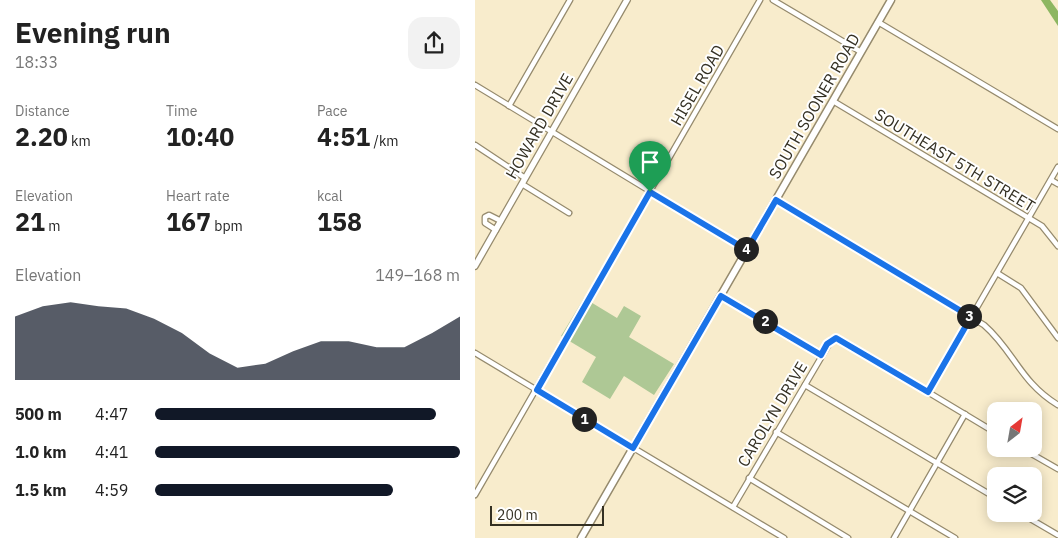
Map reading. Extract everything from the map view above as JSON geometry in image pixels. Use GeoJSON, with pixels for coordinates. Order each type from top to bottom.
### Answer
{"type":"FeatureCollection","features":[{"type":"Feature","properties":{"kind":"main road","name":"SOUTH SOONER ROAD"},"geometry":{"type":"LineString","coordinates":[[581,538],[891,0]]}},
{"type":"Feature","properties":{"kind":"street"},"geometry":{"type":"LineString","coordinates":[[509,106],[570,0]]}},
{"type":"Feature","properties":{"kind":"street","name":"HOWARD DRIVE"},"geometry":{"type":"LineString","coordinates":[[475,266],[627,0]]}},
{"type":"Feature","properties":{"kind":"street","name":"HISEL ROAD"},"geometry":{"type":"LineString","coordinates":[[475,495],[761,0]]}},
{"type":"Feature","properties":{"kind":"street"},"geometry":{"type":"LineString","coordinates":[[773,0],[861,52]]}},
{"type":"Feature","properties":{"kind":"street"},"geometry":{"type":"LineString","coordinates":[[878,22],[1058,129]]}},
{"type":"Feature","properties":{"kind":"street"},"geometry":{"type":"LineString","coordinates":[[475,85],[747,250]]}},
{"type":"Feature","properties":{"kind":"street","name":"SOUTHEAST 5TH STREET"},"geometry":{"type":"LineString","coordinates":[[833,101],[1028,218],[1048,232],[1058,246]]}},
{"type":"Feature","properties":{"kind":"street"},"geometry":{"type":"LineString","coordinates":[[475,145],[525,178]]}},
{"type":"Feature","properties":{"kind":"street"},"geometry":{"type":"LineString","coordinates":[[987,427],[928,392],[1058,167]]}},
{"type":"Feature","properties":{"kind":"street"},"geometry":{"type":"LineString","coordinates":[[1051,180],[1058,184]]}},
{"type":"Feature","properties":{"kind":"street"},"geometry":{"type":"LineString","coordinates":[[522,184],[569,212]]}},
{"type":"Feature","properties":{"kind":"street"},"geometry":{"type":"LineString","coordinates":[[776,200],[971,317],[996,337],[1031,385],[1058,405]]}},
{"type":"Feature","properties":{"kind":"street"},"geometry":{"type":"LineString","coordinates":[[496,230],[485,223],[485,217],[489,215],[501,221]]}},
{"type":"Feature","properties":{"kind":"street"},"geometry":{"type":"LineString","coordinates":[[997,273],[1021,288],[1058,338]]}},
{"type":"Feature","properties":{"kind":"street"},"geometry":{"type":"LineString","coordinates":[[721,296],[821,355]]}},
{"type":"Feature","properties":{"kind":"street","name":"CAROLYN DRIVE"},"geometry":{"type":"LineString","coordinates":[[733,507],[827,344],[836,338],[928,392]]}},
{"type":"Feature","properties":{"kind":"street"},"geometry":{"type":"LineString","coordinates":[[475,353],[784,538]]}},
{"type":"Feature","properties":{"kind":"street"},"geometry":{"type":"LineString","coordinates":[[805,385],[987,493]]}},
{"type":"Feature","properties":{"kind":"street"},"geometry":{"type":"LineString","coordinates":[[895,538],[965,414]]}},
{"type":"Feature","properties":{"kind":"street"},"geometry":{"type":"LineString","coordinates":[[776,432],[955,538]]}},
{"type":"Feature","properties":{"kind":"street"},"geometry":{"type":"LineString","coordinates":[[1039,458],[1058,469]]}},
{"type":"Feature","properties":{"kind":"street"},"geometry":{"type":"LineString","coordinates":[[749,478],[848,538]]}},
{"type":"Feature","properties":{"kind":"street"},"geometry":{"type":"LineString","coordinates":[[1036,522],[1058,535]]}},
{"type":"Feature","properties":{"kind":"green space"},"geometry":{"type":"Polygon","coordinates":[[[1041,0],[1050,0],[1058,11],[1058,26],[1041,0]]]}},
{"type":"Feature","properties":{"kind":"green space"},"geometry":{"type":"Polygon","coordinates":[[[584,298],[617,318],[624,306],[641,316],[629,337],[674,364],[654,395],[624,376],[610,399],[582,382],[596,357],[561,336],[584,298]]]}},
{"type":"Feature","properties":{"kind":"route"},"geometry":{"type":"LineString","coordinates":[[650,192],[747,250],[776,200],[971,317],[928,392],[836,338],[827,344],[821,355],[721,296],[633,448],[537,390],[650,192]]}}]}
